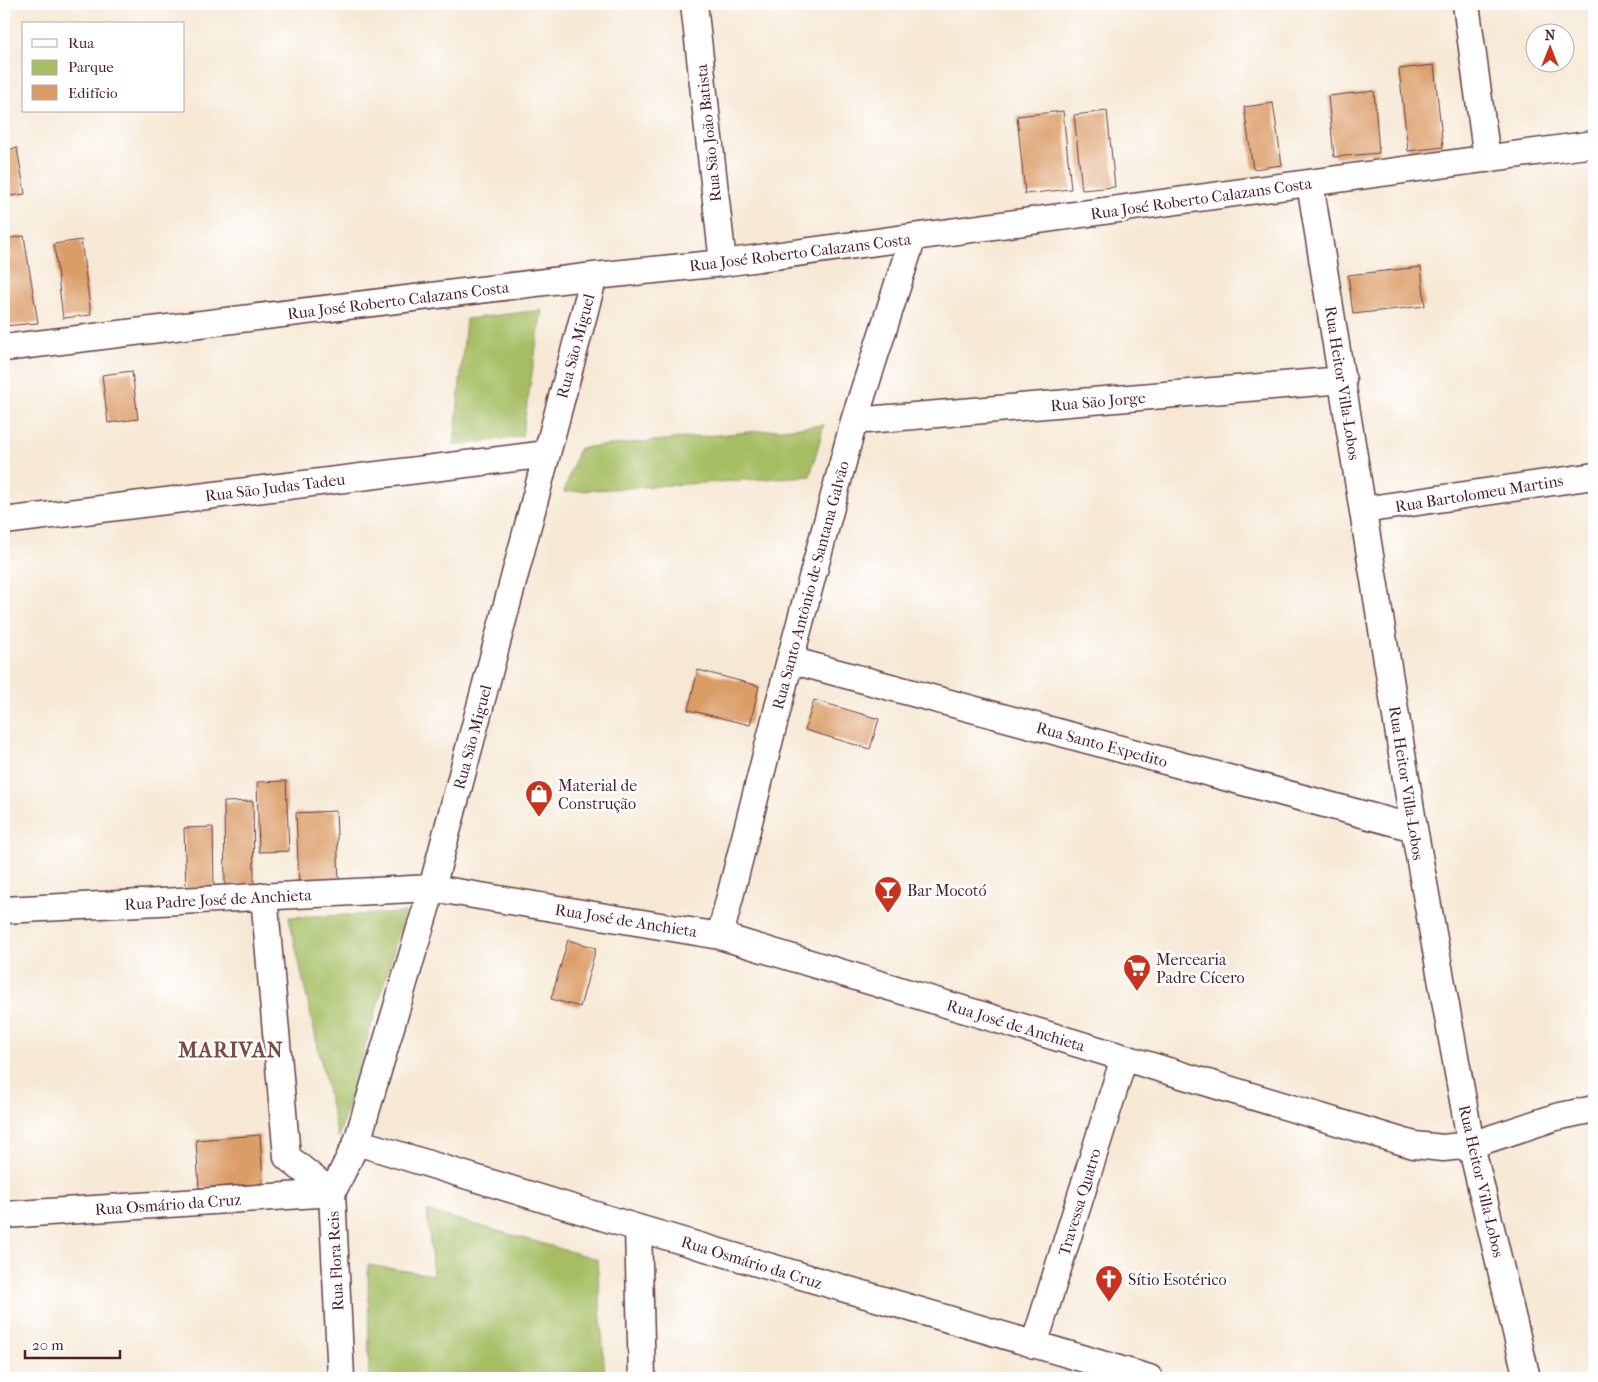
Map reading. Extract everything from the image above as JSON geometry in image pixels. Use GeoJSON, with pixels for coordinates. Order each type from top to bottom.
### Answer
{"type":"FeatureCollection","features":[{"type":"Feature","properties":{"kind":"street","name":"Rua São João Batista"},"geometry":{"type":"LineString","coordinates":[[694,4],[722,263]]}},
{"type":"Feature","properties":{"kind":"street"},"geometry":{"type":"LineString","coordinates":[[1466,4],[1487,159]]}},
{"type":"Feature","properties":{"kind":"street","name":"Rua José Roberto Calazans Costa"},"geometry":{"type":"LineString","coordinates":[[4,348],[594,276],[722,263],[1594,144]]}},
{"type":"Feature","properties":{"kind":"street","name":"Rua Heitor Villa-Lobos"},"geometry":{"type":"LineString","coordinates":[[1310,183],[1414,828],[1472,1146],[1527,1378]]}},
{"type":"Feature","properties":{"kind":"street","name":"Rua Santo Antônio de Santana Galvão"},"geometry":{"type":"LineString","coordinates":[[720,936],[790,660],[854,421],[913,237]]}},
{"type":"Feature","properties":{"kind":"street","name":"Rua São Miguel"},"geometry":{"type":"LineString","coordinates":[[332,1193],[357,1142],[432,888],[594,276]]}},
{"type":"Feature","properties":{"kind":"street","name":"Rua São Jorge"},"geometry":{"type":"LineString","coordinates":[[854,421],[1342,380]]}},
{"type":"Feature","properties":{"kind":"street","name":"Rua São Judas Tadeu"},"geometry":{"type":"LineString","coordinates":[[4,521],[547,454]]}},
{"type":"Feature","properties":{"kind":"street","name":"Rua Bartolomeu Martins"},"geometry":{"type":"LineString","coordinates":[[1363,510],[1594,476]]}},
{"type":"Feature","properties":{"kind":"street","name":"Rua Santo Expedito"},"geometry":{"type":"LineString","coordinates":[[790,660],[1414,828]]}},
{"type":"Feature","properties":{"kind":"street","name":"Rua Padre José de Anchieta"},"geometry":{"type":"LineString","coordinates":[[4,910],[432,888]]}},
{"type":"Feature","properties":{"kind":"street","name":"Rua José de Anchieta"},"geometry":{"type":"LineString","coordinates":[[432,888],[720,936],[1414,1145],[1443,1148],[1472,1146],[1556,1116],[1594,1109]]}},
{"type":"Feature","properties":{"kind":"street","name":"Rua Flora Reis"},"geometry":{"type":"LineString","coordinates":[[264,896],[287,1156],[332,1193],[340,1378]]}},
{"type":"Feature","properties":{"kind":"street","name":"Travessa Quatro"},"geometry":{"type":"LineString","coordinates":[[1034,1346],[1124,1058]]}},
{"type":"Feature","properties":{"kind":"street","name":"Rua Osmário da Cruz"},"geometry":{"type":"LineString","coordinates":[[357,1142],[638,1228],[1034,1346],[1149,1378]]}},
{"type":"Feature","properties":{"kind":"street","name":"Rua Osmário da Cruz"},"geometry":{"type":"LineString","coordinates":[[4,1215],[332,1193]]}},
{"type":"Feature","properties":{"kind":"street"},"geometry":{"type":"LineString","coordinates":[[638,1228],[642,1378]]}},
{"type":"Feature","properties":{"kind":"green space"},"geometry":{"type":"Polygon","coordinates":[[[542,310],[522,436],[454,446],[466,319],[542,310]]]}},
{"type":"Feature","properties":{"kind":"green space"},"geometry":{"type":"Polygon","coordinates":[[[824,425],[810,476],[564,492],[579,448],[824,425]]]}},
{"type":"Feature","properties":{"kind":"green space"},"geometry":{"type":"Polygon","coordinates":[[[405,913],[338,1138],[289,917],[405,913]]]}},
{"type":"Feature","properties":{"kind":"green space"},"geometry":{"type":"Polygon","coordinates":[[[427,1211],[597,1259],[605,1378],[369,1378],[368,1265],[433,1275],[427,1211]]]}},
{"type":"Feature","properties":{"kind":"building"},"geometry":{"type":"Polygon","coordinates":[[[1434,65],[1443,147],[1408,151],[1399,69],[1434,65]]]}},
{"type":"Feature","properties":{"kind":"building"},"geometry":{"type":"Polygon","coordinates":[[[1374,91],[1379,153],[1334,157],[1328,96],[1374,91]]]}},
{"type":"Feature","properties":{"kind":"building"},"geometry":{"type":"Polygon","coordinates":[[[1273,103],[1282,165],[1253,169],[1244,107],[1273,103]]]}},
{"type":"Feature","properties":{"kind":"building"},"geometry":{"type":"Polygon","coordinates":[[[1063,111],[1071,189],[1025,194],[1017,116],[1063,111]]]}},
{"type":"Feature","properties":{"kind":"building"},"geometry":{"type":"Polygon","coordinates":[[[1107,111],[1115,187],[1082,190],[1074,115],[1107,111]]]}},
{"type":"Feature","properties":{"kind":"building"},"geometry":{"type":"Polygon","coordinates":[[[17,148],[25,194],[4,197],[4,150],[17,148]]]}},
{"type":"Feature","properties":{"kind":"building"},"geometry":{"type":"Polygon","coordinates":[[[24,236],[38,323],[4,326],[4,239],[24,236]]]}},
{"type":"Feature","properties":{"kind":"building"},"geometry":{"type":"Polygon","coordinates":[[[81,240],[91,315],[63,318],[54,244],[81,240]]]}},
{"type":"Feature","properties":{"kind":"building"},"geometry":{"type":"Polygon","coordinates":[[[1421,267],[1425,306],[1353,314],[1348,275],[1421,267]]]}},
{"type":"Feature","properties":{"kind":"building"},"geometry":{"type":"Polygon","coordinates":[[[132,371],[138,419],[108,423],[102,375],[132,371]]]}},
{"type":"Feature","properties":{"kind":"building"},"geometry":{"type":"Polygon","coordinates":[[[698,670],[759,686],[750,725],[688,710],[698,670]]]}},
{"type":"Feature","properties":{"kind":"building"},"geometry":{"type":"Polygon","coordinates":[[[814,700],[879,719],[870,749],[805,730],[814,700]]]}},
{"type":"Feature","properties":{"kind":"building"},"geometry":{"type":"Polygon","coordinates":[[[286,781],[289,851],[259,852],[257,782],[286,781]]]}},
{"type":"Feature","properties":{"kind":"building"},"geometry":{"type":"Polygon","coordinates":[[[253,801],[254,884],[225,885],[224,802],[253,801]]]}},
{"type":"Feature","properties":{"kind":"building"},"geometry":{"type":"Polygon","coordinates":[[[336,811],[339,881],[299,883],[296,813],[336,811]]]}},
{"type":"Feature","properties":{"kind":"building"},"geometry":{"type":"Polygon","coordinates":[[[213,827],[214,888],[186,889],[184,828],[213,827]]]}},
{"type":"Feature","properties":{"kind":"building"},"geometry":{"type":"Polygon","coordinates":[[[568,940],[596,948],[580,1007],[551,999],[568,940]]]}},
{"type":"Feature","properties":{"kind":"building"},"geometry":{"type":"Polygon","coordinates":[[[260,1135],[263,1184],[199,1188],[196,1140],[260,1135]]]}},
{"type":"Feature","properties":{"kind":"place","name":"Material de Construção"},"geometry":{"type":"Point","coordinates":[539,818]}},
{"type":"Feature","properties":{"kind":"place","name":"Bar Mocotó"},"geometry":{"type":"Point","coordinates":[888,914]}},
{"type":"Feature","properties":{"kind":"place","name":"Mercearia Padre Cícero"},"geometry":{"type":"Point","coordinates":[1137,992]}},
{"type":"Feature","properties":{"kind":"place","name":"Sítio Esotérico"},"geometry":{"type":"Point","coordinates":[1109,1303]}},
{"type":"Feature","properties":{"kind":"district","name":"MARIVAN"},"geometry":{"type":"Point","coordinates":[231,1050]}}]}
